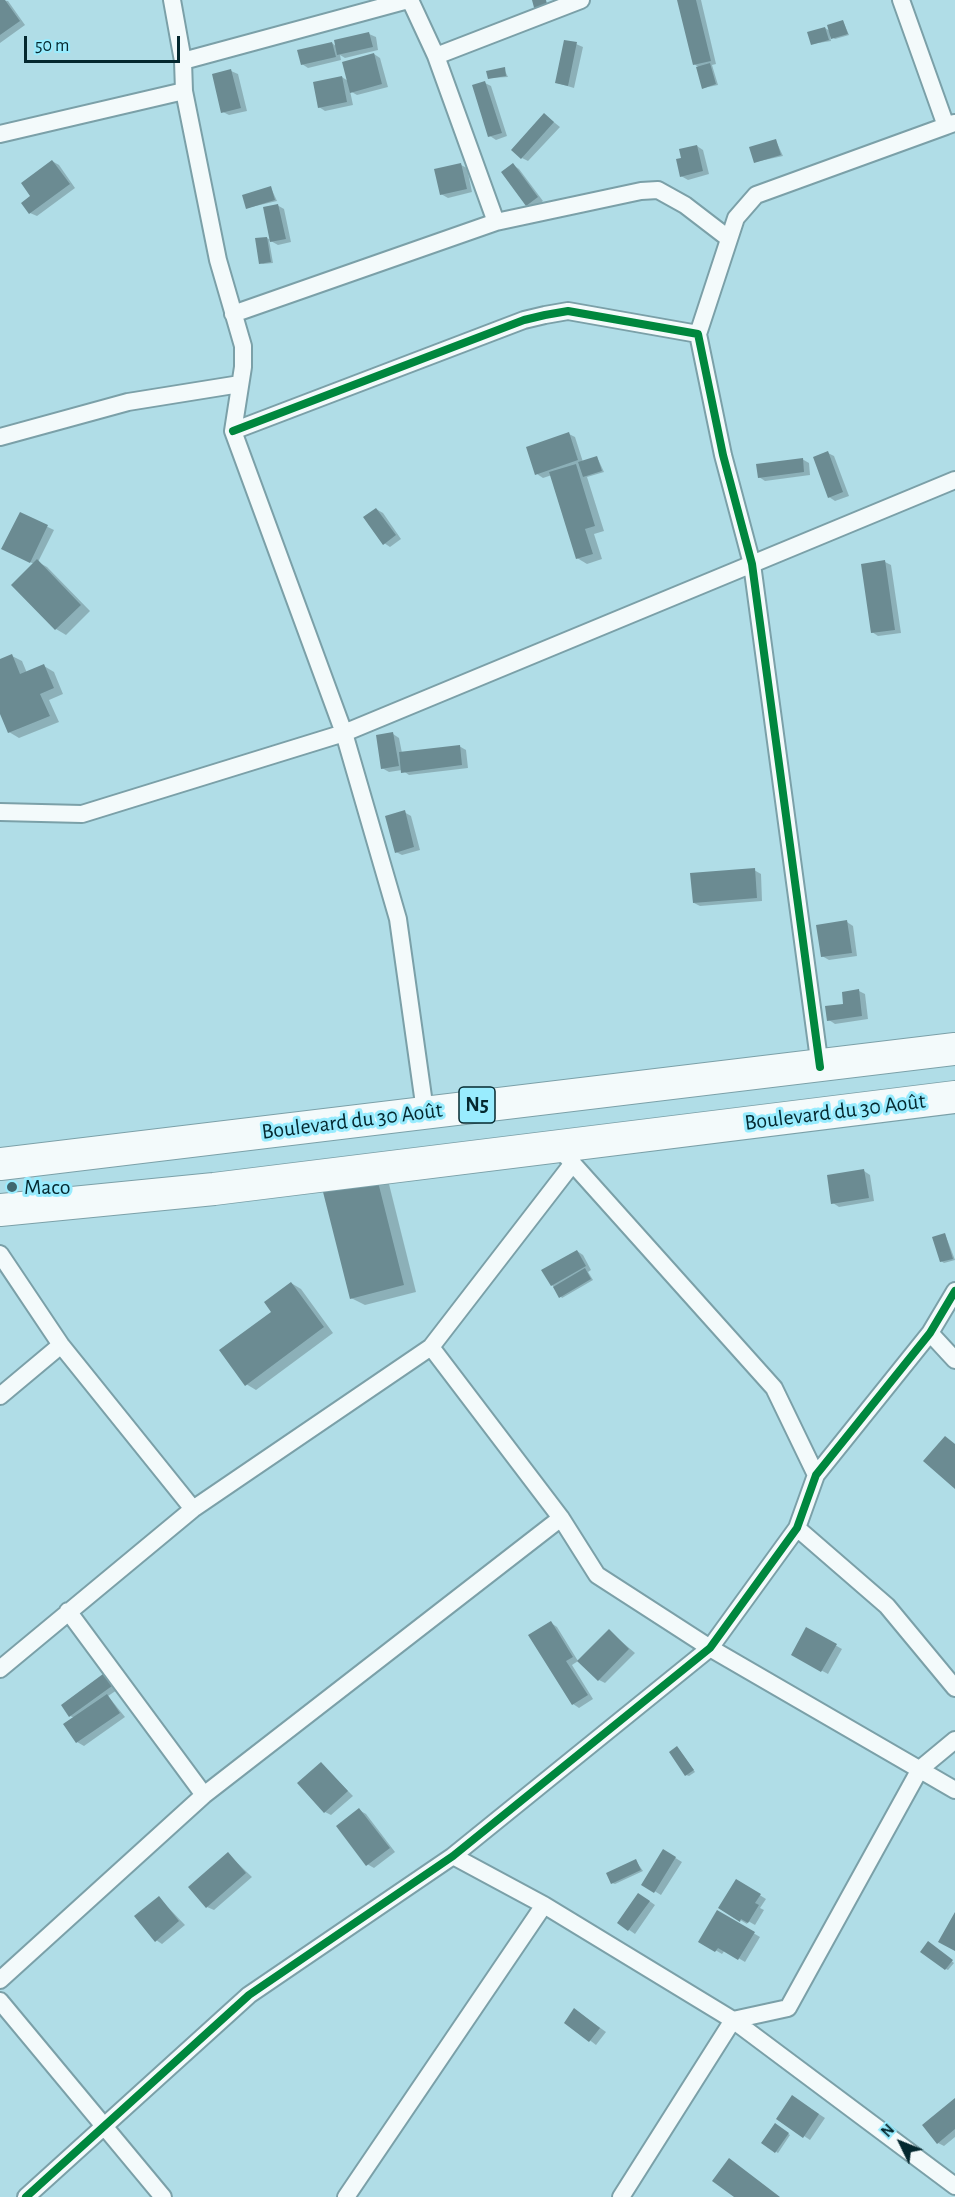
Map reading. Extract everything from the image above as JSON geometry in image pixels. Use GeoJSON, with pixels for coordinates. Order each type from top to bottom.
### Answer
{"type":"FeatureCollection","features":[{"type":"Feature","properties":{"kind":"highway","name":"Boulevard du 30 Août"},"geometry":{"type":"LineString","coordinates":[[0,1164],[424,1111],[820,1067],[955,1049]]}},
{"type":"Feature","properties":{"kind":"highway","name":"Boulevard du 30 Août"},"geometry":{"type":"LineString","coordinates":[[0,1210],[565,1155],[955,1097]]}},
{"type":"Feature","properties":{"kind":"street"},"geometry":{"type":"LineString","coordinates":[[172,0],[183,61],[184,91],[218,260],[244,357],[233,431],[344,734],[398,920],[424,1111]]}},
{"type":"Feature","properties":{"kind":"street"},"geometry":{"type":"LineString","coordinates":[[183,61],[409,0],[436,56],[496,222]]}},
{"type":"Feature","properties":{"kind":"street"},"geometry":{"type":"LineString","coordinates":[[436,56],[581,0]]}},
{"type":"Feature","properties":{"kind":"street"},"geometry":{"type":"LineString","coordinates":[[820,1067],[752,564],[723,454],[698,334],[735,218],[756,195],[950,125],[901,0]]}},
{"type":"Feature","properties":{"kind":"street"},"geometry":{"type":"LineString","coordinates":[[0,134],[184,91]]}},
{"type":"Feature","properties":{"kind":"street"},"geometry":{"type":"LineString","coordinates":[[233,314],[496,222],[641,191],[658,190],[678,200],[728,238]]}},
{"type":"Feature","properties":{"kind":"street"},"geometry":{"type":"LineString","coordinates":[[233,431],[524,320],[568,310],[698,334]]}},
{"type":"Feature","properties":{"kind":"street"},"geometry":{"type":"LineString","coordinates":[[0,437],[128,402],[240,384]]}},
{"type":"Feature","properties":{"kind":"street"},"geometry":{"type":"LineString","coordinates":[[0,812],[82,814],[344,734],[955,480]]}},
{"type":"Feature","properties":{"kind":"street"},"geometry":{"type":"LineString","coordinates":[[0,1669],[193,1509],[431,1347],[565,1155],[774,1388],[816,1475]]}},
{"type":"Feature","properties":{"kind":"street"},"geometry":{"type":"LineString","coordinates":[[0,1254],[62,1345],[193,1509]]}},
{"type":"Feature","properties":{"kind":"street"},"geometry":{"type":"LineString","coordinates":[[26,2197],[249,1995],[453,1856],[710,1648],[797,1528],[816,1475],[930,1333],[955,1291]]}},
{"type":"Feature","properties":{"kind":"street"},"geometry":{"type":"LineString","coordinates":[[930,1333],[955,1359]]}},
{"type":"Feature","properties":{"kind":"street"},"geometry":{"type":"LineString","coordinates":[[0,1396],[62,1345]]}},
{"type":"Feature","properties":{"kind":"street"},"geometry":{"type":"LineString","coordinates":[[431,1347],[561,1518],[597,1575],[710,1648],[955,1790]]}},
{"type":"Feature","properties":{"kind":"street"},"geometry":{"type":"LineString","coordinates":[[0,1980],[204,1795],[561,1518]]}},
{"type":"Feature","properties":{"kind":"street"},"geometry":{"type":"LineString","coordinates":[[797,1528],[886,1606],[955,1688]]}},
{"type":"Feature","properties":{"kind":"street"},"geometry":{"type":"LineString","coordinates":[[68,1611],[204,1795]]}},
{"type":"Feature","properties":{"kind":"street"},"geometry":{"type":"LineString","coordinates":[[621,2197],[733,2020],[788,2008],[920,1769],[955,1740]]}},
{"type":"Feature","properties":{"kind":"street"},"geometry":{"type":"LineString","coordinates":[[453,1856],[543,1905],[733,2020],[955,2186]]}},
{"type":"Feature","properties":{"kind":"street"},"geometry":{"type":"LineString","coordinates":[[346,2197],[543,1905]]}},
{"type":"Feature","properties":{"kind":"street"},"geometry":{"type":"LineString","coordinates":[[0,2001],[163,2197]]}},
{"type":"Feature","properties":{"kind":"building"},"geometry":{"type":"Polygon","coordinates":[[[0,0],[5,0],[20,21],[0,35],[0,0]]]}},
{"type":"Feature","properties":{"kind":"building"},"geometry":{"type":"Polygon","coordinates":[[[532,0],[546,0],[549,12],[536,15],[532,0]]]}},
{"type":"Feature","properties":{"kind":"building"},"geometry":{"type":"Polygon","coordinates":[[[677,0],[696,0],[711,61],[693,65],[677,0]]]}},
{"type":"Feature","properties":{"kind":"building"},"geometry":{"type":"Polygon","coordinates":[[[843,20],[848,34],[831,39],[827,25],[843,20]]]}},
{"type":"Feature","properties":{"kind":"building"},"geometry":{"type":"Polygon","coordinates":[[[825,27],[829,40],[811,45],[807,32],[825,27]]]}},
{"type":"Feature","properties":{"kind":"building"},"geometry":{"type":"Polygon","coordinates":[[[369,32],[373,47],[337,55],[334,40],[369,32]]]}},
{"type":"Feature","properties":{"kind":"building"},"geometry":{"type":"Polygon","coordinates":[[[564,40],[577,42],[568,86],[555,83],[564,40]]]}},
{"type":"Feature","properties":{"kind":"building"},"geometry":{"type":"Polygon","coordinates":[[[332,42],[336,57],[301,65],[297,50],[332,42]]]}},
{"type":"Feature","properties":{"kind":"building"},"geometry":{"type":"Polygon","coordinates":[[[374,53],[382,84],[350,93],[342,62],[374,53]]]}},
{"type":"Feature","properties":{"kind":"building"},"geometry":{"type":"Polygon","coordinates":[[[710,63],[716,84],[702,89],[696,67],[710,63]]]}},
{"type":"Feature","properties":{"kind":"building"},"geometry":{"type":"Polygon","coordinates":[[[505,67],[506,76],[488,79],[486,71],[505,67]]]}},
{"type":"Feature","properties":{"kind":"building"},"geometry":{"type":"Polygon","coordinates":[[[231,69],[241,108],[221,113],[212,74],[231,69]]]}},
{"type":"Feature","properties":{"kind":"building"},"geometry":{"type":"Polygon","coordinates":[[[342,76],[347,102],[318,108],[313,82],[342,76]]]}},
{"type":"Feature","properties":{"kind":"building"},"geometry":{"type":"Polygon","coordinates":[[[485,81],[502,133],[488,137],[472,85],[485,81]]]}},
{"type":"Feature","properties":{"kind":"building"},"geometry":{"type":"Polygon","coordinates":[[[544,113],[554,122],[521,159],[511,150],[544,113]]]}},
{"type":"Feature","properties":{"kind":"building"},"geometry":{"type":"Polygon","coordinates":[[[776,139],[781,155],[754,163],[749,147],[776,139]]]}},
{"type":"Feature","properties":{"kind":"building"},"geometry":{"type":"Polygon","coordinates":[[[697,145],[703,171],[680,177],[676,159],[681,158],[679,149],[697,145]]]}},
{"type":"Feature","properties":{"kind":"building"},"geometry":{"type":"Polygon","coordinates":[[[52,160],[70,184],[29,214],[21,203],[30,196],[21,183],[52,160]]]}},
{"type":"Feature","properties":{"kind":"building"},"geometry":{"type":"Polygon","coordinates":[[[461,163],[467,189],[440,195],[434,169],[461,163]]]}},
{"type":"Feature","properties":{"kind":"building"},"geometry":{"type":"Polygon","coordinates":[[[513,163],[538,197],[526,206],[501,172],[513,163]]]}},
{"type":"Feature","properties":{"kind":"building"},"geometry":{"type":"Polygon","coordinates":[[[271,186],[275,200],[246,209],[242,195],[271,186]]]}},
{"type":"Feature","properties":{"kind":"building"},"geometry":{"type":"Polygon","coordinates":[[[278,204],[286,239],[270,242],[263,207],[278,204]]]}},
{"type":"Feature","properties":{"kind":"building"},"geometry":{"type":"Polygon","coordinates":[[[267,237],[271,262],[259,264],[255,238],[267,237]]]}},
{"type":"Feature","properties":{"kind":"building"},"geometry":{"type":"Polygon","coordinates":[[[569,432],[578,460],[535,475],[526,447],[569,432]]]}},
{"type":"Feature","properties":{"kind":"building"},"geometry":{"type":"Polygon","coordinates":[[[828,451],[843,492],[828,498],[813,457],[828,451]]]}},
{"type":"Feature","properties":{"kind":"building"},"geometry":{"type":"Polygon","coordinates":[[[597,456],[602,471],[583,477],[578,462],[597,456]]]}},
{"type":"Feature","properties":{"kind":"building"},"geometry":{"type":"Polygon","coordinates":[[[803,458],[804,472],[758,478],[756,464],[803,458]]]}},
{"type":"Feature","properties":{"kind":"building"},"geometry":{"type":"Polygon","coordinates":[[[576,464],[595,526],[585,529],[593,554],[576,559],[549,472],[576,464]]]}},
{"type":"Feature","properties":{"kind":"building"},"geometry":{"type":"Polygon","coordinates":[[[376,508],[396,535],[383,545],[363,517],[376,508]]]}},
{"type":"Feature","properties":{"kind":"building"},"geometry":{"type":"Polygon","coordinates":[[[20,512],[48,525],[30,563],[1,549],[20,512]]]}},
{"type":"Feature","properties":{"kind":"building"},"geometry":{"type":"Polygon","coordinates":[[[37,559],[81,605],[55,630],[11,585],[37,559]]]}},
{"type":"Feature","properties":{"kind":"building"},"geometry":{"type":"Polygon","coordinates":[[[885,560],[895,630],[871,633],[861,564],[885,560]]]}},
{"type":"Feature","properties":{"kind":"building"},"geometry":{"type":"Polygon","coordinates":[[[12,654],[20,674],[44,664],[54,688],[40,694],[50,716],[8,733],[0,714],[0,659],[12,654]]]}},
{"type":"Feature","properties":{"kind":"building"},"geometry":{"type":"Polygon","coordinates":[[[393,732],[399,766],[381,769],[376,735],[393,732]]]}},
{"type":"Feature","properties":{"kind":"building"},"geometry":{"type":"Polygon","coordinates":[[[460,745],[462,765],[401,773],[399,752],[460,745]]]}},
{"type":"Feature","properties":{"kind":"building"},"geometry":{"type":"Polygon","coordinates":[[[405,810],[414,847],[395,853],[385,816],[405,810]]]}},
{"type":"Feature","properties":{"kind":"building"},"geometry":{"type":"Polygon","coordinates":[[[755,868],[757,898],[693,903],[690,873],[755,868]]]}},
{"type":"Feature","properties":{"kind":"building"},"geometry":{"type":"Polygon","coordinates":[[[847,920],[852,953],[821,957],[816,925],[847,920]]]}},
{"type":"Feature","properties":{"kind":"building"},"geometry":{"type":"Polygon","coordinates":[[[859,989],[862,1016],[827,1021],[825,1006],[843,1004],[842,992],[859,989]]]}},
{"type":"Feature","properties":{"kind":"building"},"geometry":{"type":"Polygon","coordinates":[[[864,1169],[869,1198],[831,1204],[827,1175],[864,1169]]]}},
{"type":"Feature","properties":{"kind":"building"},"geometry":{"type":"Polygon","coordinates":[[[376,1174],[404,1285],[350,1299],[322,1188],[376,1174]]]}},
{"type":"Feature","properties":{"kind":"building"},"geometry":{"type":"Polygon","coordinates":[[[945,1233],[953,1259],[940,1262],[932,1237],[945,1233]]]}},
{"type":"Feature","properties":{"kind":"building"},"geometry":{"type":"Polygon","coordinates":[[[577,1250],[586,1266],[551,1286],[541,1270],[577,1250]]]}},
{"type":"Feature","properties":{"kind":"building"},"geometry":{"type":"Polygon","coordinates":[[[585,1268],[591,1279],[559,1298],[553,1287],[585,1268]]]}},
{"type":"Feature","properties":{"kind":"building"},"geometry":{"type":"Polygon","coordinates":[[[291,1282],[324,1327],[245,1386],[219,1350],[271,1312],[264,1302],[291,1282]]]}},
{"type":"Feature","properties":{"kind":"building"},"geometry":{"type":"Polygon","coordinates":[[[945,1436],[955,1444],[955,1489],[923,1461],[945,1436]]]}},
{"type":"Feature","properties":{"kind":"building"},"geometry":{"type":"Polygon","coordinates":[[[551,1621],[573,1657],[566,1661],[588,1695],[572,1705],[528,1635],[551,1621]]]}},
{"type":"Feature","properties":{"kind":"building"},"geometry":{"type":"Polygon","coordinates":[[[806,1627],[837,1644],[821,1672],[791,1655],[806,1627]]]}},
{"type":"Feature","properties":{"kind":"building"},"geometry":{"type":"Polygon","coordinates":[[[609,1629],[629,1649],[598,1681],[577,1661],[609,1629]]]}},
{"type":"Feature","properties":{"kind":"building"},"geometry":{"type":"Polygon","coordinates":[[[103,1674],[112,1686],[69,1717],[61,1705],[103,1674]]]}},
{"type":"Feature","properties":{"kind":"building"},"geometry":{"type":"Polygon","coordinates":[[[107,1694],[120,1713],[76,1743],[63,1724],[107,1694]]]}},
{"type":"Feature","properties":{"kind":"building"},"geometry":{"type":"Polygon","coordinates":[[[677,1746],[694,1770],[685,1776],[669,1752],[677,1746]]]}},
{"type":"Feature","properties":{"kind":"building"},"geometry":{"type":"Polygon","coordinates":[[[321,1762],[348,1791],[324,1813],[297,1783],[321,1762]]]}},
{"type":"Feature","properties":{"kind":"building"},"geometry":{"type":"Polygon","coordinates":[[[359,1808],[390,1848],[366,1866],[336,1826],[359,1808]]]}},
{"type":"Feature","properties":{"kind":"building"},"geometry":{"type":"Polygon","coordinates":[[[663,1849],[676,1857],[654,1893],[641,1885],[663,1849]]]}},
{"type":"Feature","properties":{"kind":"building"},"geometry":{"type":"Polygon","coordinates":[[[228,1852],[246,1873],[206,1908],[188,1887],[228,1852]]]}},
{"type":"Feature","properties":{"kind":"building"},"geometry":{"type":"Polygon","coordinates":[[[636,1859],[641,1870],[611,1884],[606,1873],[636,1859]]]}},
{"type":"Feature","properties":{"kind":"building"},"geometry":{"type":"Polygon","coordinates":[[[736,1879],[761,1894],[755,1903],[759,1905],[748,1923],[741,1919],[740,1922],[718,1908],[736,1879]]]}},
{"type":"Feature","properties":{"kind":"building"},"geometry":{"type":"Polygon","coordinates":[[[638,1893],[650,1901],[628,1931],[617,1923],[638,1893]]]}},
{"type":"Feature","properties":{"kind":"building"},"geometry":{"type":"Polygon","coordinates":[[[159,1896],[179,1921],[155,1942],[134,1916],[159,1896]]]}},
{"type":"Feature","properties":{"kind":"building"},"geometry":{"type":"Polygon","coordinates":[[[717,1910],[755,1932],[738,1960],[718,1948],[715,1952],[698,1942],[717,1910]]]}},
{"type":"Feature","properties":{"kind":"building"},"geometry":{"type":"Polygon","coordinates":[[[955,1912],[955,1951],[938,1942],[955,1912]]]}},
{"type":"Feature","properties":{"kind":"building"},"geometry":{"type":"Polygon","coordinates":[[[928,1941],[953,1960],[945,1970],[920,1952],[928,1941]]]}},
{"type":"Feature","properties":{"kind":"building"},"geometry":{"type":"Polygon","coordinates":[[[574,2008],[600,2028],[589,2042],[564,2023],[574,2008]]]}},
{"type":"Feature","properties":{"kind":"building"},"geometry":{"type":"Polygon","coordinates":[[[792,2095],[819,2114],[803,2138],[776,2119],[792,2095]]]}},
{"type":"Feature","properties":{"kind":"building"},"geometry":{"type":"Polygon","coordinates":[[[955,2098],[955,2129],[937,2144],[922,2125],[955,2098]]]}},
{"type":"Feature","properties":{"kind":"building"},"geometry":{"type":"Polygon","coordinates":[[[775,2123],[789,2133],[775,2153],[761,2143],[775,2123]]]}},
{"type":"Feature","properties":{"kind":"building"},"geometry":{"type":"Polygon","coordinates":[[[729,2158],[780,2197],[734,2197],[712,2181],[729,2158]]]}},
{"type":"Feature","properties":{"kind":"cycle path"},"geometry":{"type":"LineString","coordinates":[[233,431],[524,320],[545,315],[568,311],[698,334],[723,455],[752,564],[820,1067]]}},
{"type":"Feature","properties":{"kind":"cycle path"},"geometry":{"type":"LineString","coordinates":[[26,2197],[249,1995],[453,1856],[710,1648],[797,1528],[816,1475],[930,1333],[955,1291]]}},
{"type":"Feature","properties":{"kind":"place","name":"Maco"},"geometry":{"type":"Point","coordinates":[12,1187]}}]}
